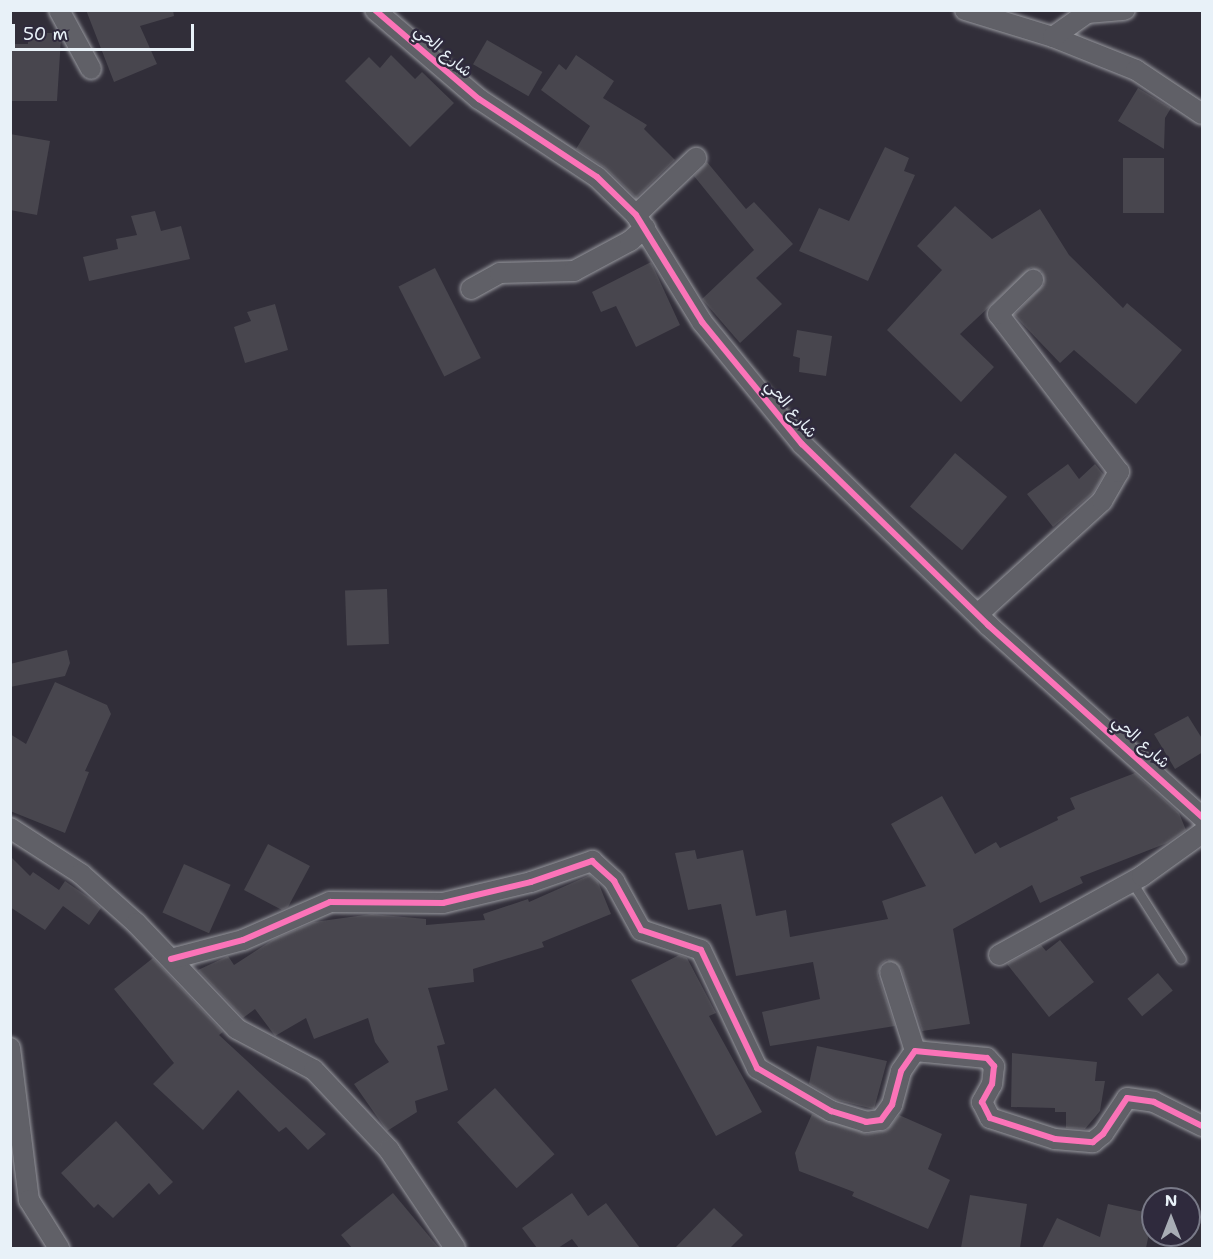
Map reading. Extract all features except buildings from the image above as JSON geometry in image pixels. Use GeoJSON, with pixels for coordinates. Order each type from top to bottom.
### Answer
{"type":"FeatureCollection","features":[{"type":"Feature","properties":{"kind":"street"},"geometry":{"type":"LineString","coordinates":[[59,10],[91,69]]}},
{"type":"Feature","properties":{"kind":"street","name":"شارع الحي"},"geometry":{"type":"LineString","coordinates":[[375,10],[479,99],[597,177],[641,221],[702,322],[802,444],[978,614],[1203,817]]}},
{"type":"Feature","properties":{"kind":"street"},"geometry":{"type":"LineString","coordinates":[[965,10],[1053,37],[1136,70],[1203,114]]}},
{"type":"Feature","properties":{"kind":"street"},"geometry":{"type":"LineString","coordinates":[[1053,37],[1087,13],[1125,10]]}},
{"type":"Feature","properties":{"kind":"street"},"geometry":{"type":"LineString","coordinates":[[471,289],[500,273],[574,271],[630,241],[641,221],[696,158]]}},
{"type":"Feature","properties":{"kind":"street"},"geometry":{"type":"LineString","coordinates":[[978,614],[1101,501],[1119,472],[998,314],[1033,280]]}},
{"type":"Feature","properties":{"kind":"street"},"geometry":{"type":"LineString","coordinates":[[10,828],[81,874],[171,959],[237,1029],[314,1070],[389,1150],[455,1248]]}},
{"type":"Feature","properties":{"kind":"street"},"geometry":{"type":"LineString","coordinates":[[999,955],[1132,882],[1203,833]]}},
{"type":"Feature","properties":{"kind":"street"},"geometry":{"type":"LineString","coordinates":[[171,959],[243,940],[330,902],[443,903],[531,882],[592,861],[614,880],[641,930],[701,950],[757,1068],[831,1111],[866,1122],[881,1120],[892,1105],[901,1071],[915,1051]]}},
{"type":"Feature","properties":{"kind":"street"},"geometry":{"type":"LineString","coordinates":[[890,972],[915,1051]]}},
{"type":"Feature","properties":{"kind":"street"},"geometry":{"type":"LineString","coordinates":[[10,1047],[29,1200],[59,1248]]}},
{"type":"Feature","properties":{"kind":"street"},"geometry":{"type":"LineString","coordinates":[[915,1051],[987,1058],[994,1066],[992,1084],[982,1102],[990,1118],[1055,1139],[1093,1142],[1103,1134],[1127,1098],[1154,1102],[1203,1126]]}},
{"type":"Feature","properties":{"kind":"lane"},"geometry":{"type":"LineString","coordinates":[[1132,882],[1181,959]]}},
{"type":"Feature","properties":{"kind":"cycle path"},"geometry":{"type":"LineString","coordinates":[[375,10],[479,99],[597,177],[636,215],[702,322],[802,444],[988,625],[1202,817]]}},
{"type":"Feature","properties":{"kind":"cycle path"},"geometry":{"type":"LineString","coordinates":[[171,959],[243,940],[330,902],[443,903],[531,882],[592,861],[614,881],[641,930],[701,950],[757,1068],[831,1111],[866,1122],[881,1120],[892,1105],[901,1071],[915,1051],[987,1058],[994,1066],[992,1084],[982,1102],[990,1118],[1055,1139],[1093,1142],[1103,1134],[1127,1098],[1154,1102],[1202,1126]]}}]}
